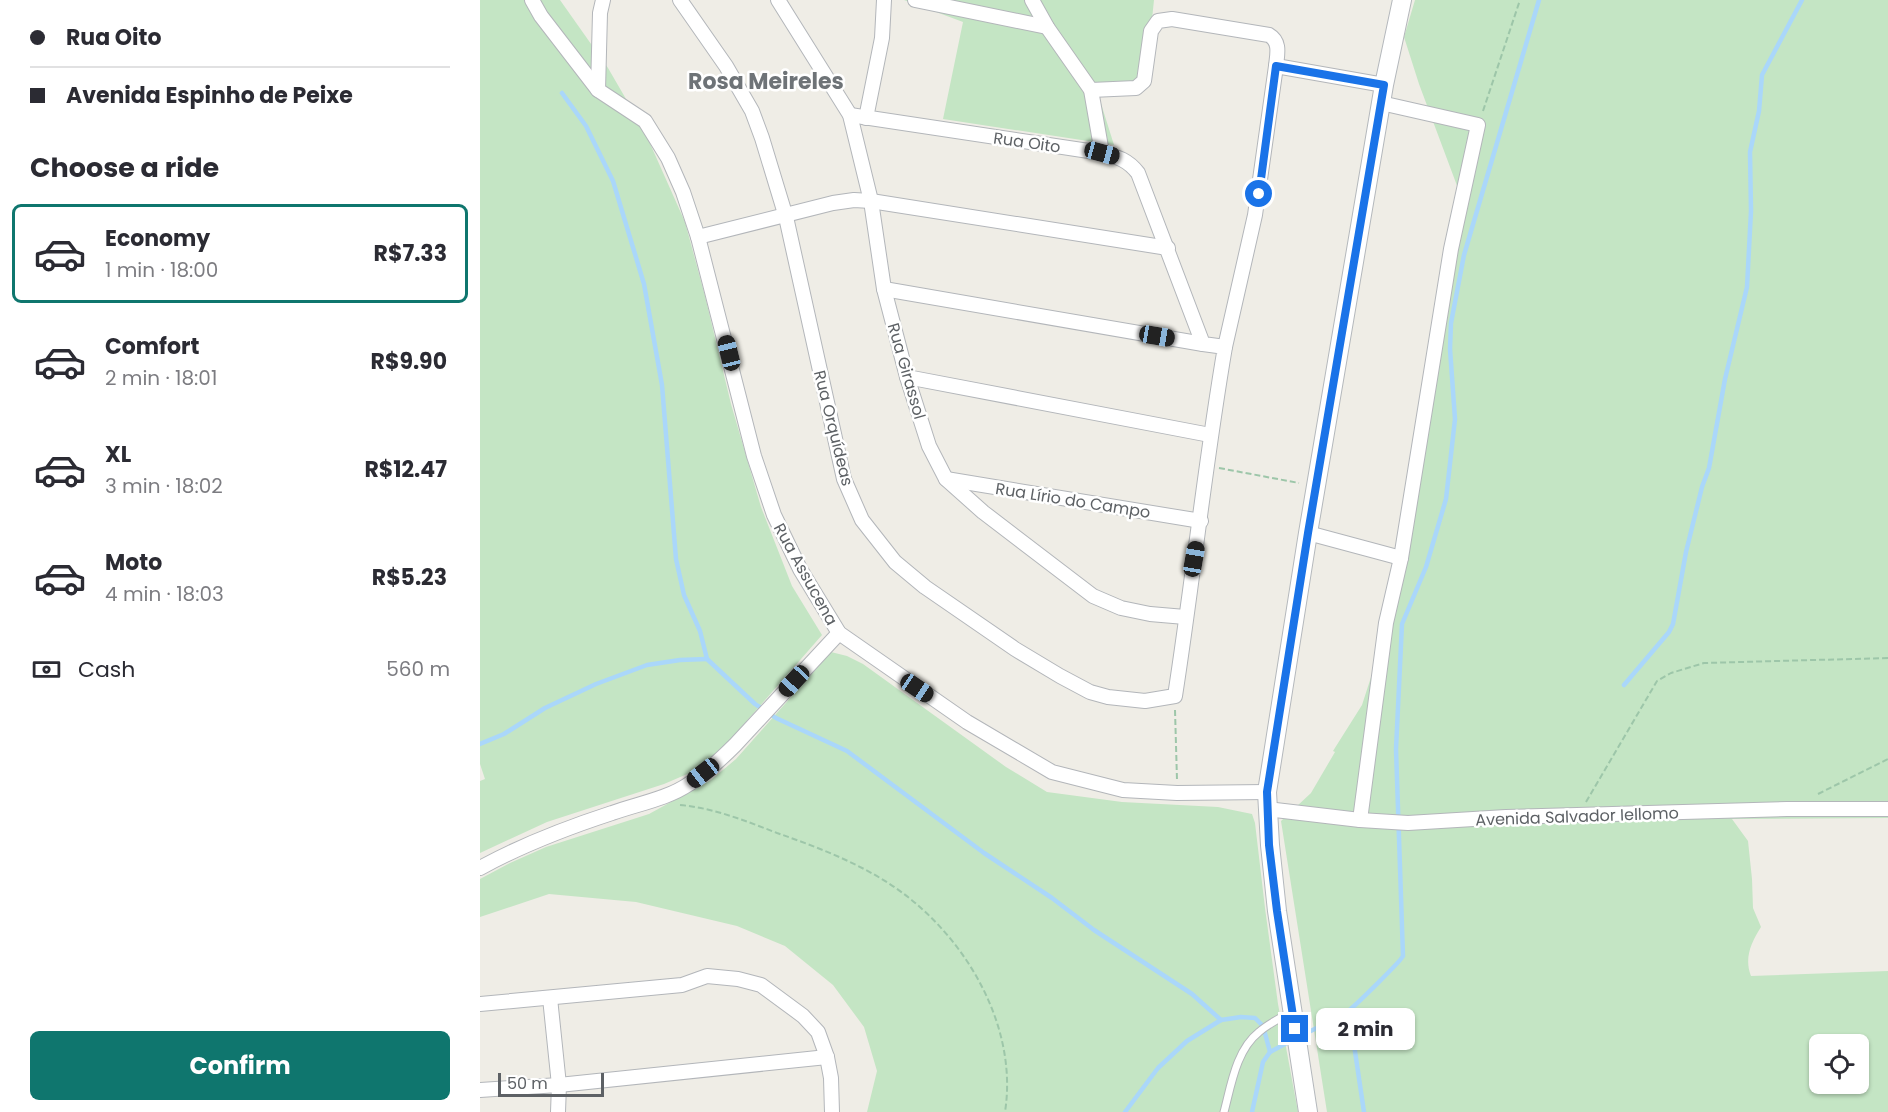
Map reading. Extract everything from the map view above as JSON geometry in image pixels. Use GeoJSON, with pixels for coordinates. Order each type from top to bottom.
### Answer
{"type":"FeatureCollection","features":[{"type":"Feature","properties":{"kind":"street","name":"Rua Assucena"},"geometry":{"type":"LineString","coordinates":[[532,0],[541,16],[598,90],[645,121],[671,167],[683,192],[699,237],[754,456],[774,515],[800,569],[839,633],[967,722],[1052,772],[1123,790],[1267,801]]}},
{"type":"Feature","properties":{"kind":"street"},"geometry":{"type":"LineString","coordinates":[[598,90],[600,14],[603,0]]}},
{"type":"Feature","properties":{"kind":"street","name":"Rua Orquídeas"},"geometry":{"type":"LineString","coordinates":[[680,0],[726,66],[752,111],[786,217],[844,479],[862,520],[895,562],[925,587],[1015,649],[1059,676],[1090,692],[1108,697],[1145,701],[1175,696]]}},
{"type":"Feature","properties":{"kind":"street","name":"Rua Girassol"},"geometry":{"type":"LineString","coordinates":[[778,0],[850,116],[871,201],[884,289],[907,377],[929,446],[946,479],[983,512],[1093,596],[1121,608],[1150,614],[1185,617]]}},
{"type":"Feature","properties":{"kind":"street"},"geometry":{"type":"LineString","coordinates":[[866,118],[882,38],[884,0]]}},
{"type":"Feature","properties":{"kind":"street"},"geometry":{"type":"LineString","coordinates":[[915,0],[1047,27]]}},
{"type":"Feature","properties":{"kind":"street"},"geometry":{"type":"LineString","coordinates":[[1032,0],[1047,27],[1091,90],[1102,153]]}},
{"type":"Feature","properties":{"kind":"street"},"geometry":{"type":"LineString","coordinates":[[1308,1112],[1277,911],[1267,801],[1308,533],[1382,94],[1402,0]]}},
{"type":"Feature","properties":{"kind":"street"},"geometry":{"type":"LineString","coordinates":[[1091,90],[1136,88],[1142,84],[1151,31],[1158,21],[1172,20],[1269,35],[1276,41],[1278,47],[1256,215],[1225,347],[1210,435],[1201,521],[1175,696]]}},
{"type":"Feature","properties":{"kind":"street"},"geometry":{"type":"LineString","coordinates":[[1276,66],[1382,94],[1478,125],[1451,249],[1401,558],[1386,623],[1360,820]]}},
{"type":"Feature","properties":{"kind":"street","name":"Rua Oito"},"geometry":{"type":"LineString","coordinates":[[850,116],[1102,153],[1131,164],[1138,173],[1203,344]]}},
{"type":"Feature","properties":{"kind":"street"},"geometry":{"type":"LineString","coordinates":[[699,237],[854,200],[1168,248]]}},
{"type":"Feature","properties":{"kind":"street"},"geometry":{"type":"LineString","coordinates":[[884,289],[1225,347]]}},
{"type":"Feature","properties":{"kind":"street"},"geometry":{"type":"LineString","coordinates":[[907,377],[1210,435]]}},
{"type":"Feature","properties":{"kind":"street","name":"Rua Lírio do Campo"},"geometry":{"type":"LineString","coordinates":[[946,479],[1201,521]]}},
{"type":"Feature","properties":{"kind":"street"},"geometry":{"type":"LineString","coordinates":[[1308,533],[1401,558]]}},
{"type":"Feature","properties":{"kind":"street"},"geometry":{"type":"LineString","coordinates":[[480,868],[552,833],[665,796],[689,785],[735,745],[839,633]]}},
{"type":"Feature","properties":{"kind":"street","name":"Avenida Salvador Iellomo"},"geometry":{"type":"LineString","coordinates":[[1267,801],[1360,820],[1390,823],[1506,817],[1787,809],[1888,809]]}},
{"type":"Feature","properties":{"kind":"street"},"geometry":{"type":"LineString","coordinates":[[480,1004],[682,986],[707,975],[761,985],[803,1016],[818,1032],[831,1077],[832,1112]]}},
{"type":"Feature","properties":{"kind":"street"},"geometry":{"type":"LineString","coordinates":[[550,998],[559,1085],[558,1112]]}},
{"type":"Feature","properties":{"kind":"street"},"geometry":{"type":"LineString","coordinates":[[480,1090],[559,1085],[826,1057]]}},
{"type":"Feature","properties":{"kind":"lane"},"geometry":{"type":"LineString","coordinates":[[1224,1112],[1245,1047],[1258,1032],[1292,1011]]}},
{"type":"Feature","properties":{"kind":"path"},"geometry":{"type":"LineString","coordinates":[[1478,125],[1520,0]]}},
{"type":"Feature","properties":{"kind":"path"},"geometry":{"type":"LineString","coordinates":[[1207,466],[1317,486]]}},
{"type":"Feature","properties":{"kind":"path"},"geometry":{"type":"LineString","coordinates":[[1579,816],[1657,681],[1671,673],[1704,663],[1888,658]]}},
{"type":"Feature","properties":{"kind":"path"},"geometry":{"type":"LineString","coordinates":[[1175,696],[1177,793]]}},
{"type":"Feature","properties":{"kind":"path"},"geometry":{"type":"LineString","coordinates":[[1818,794],[1888,759]]}},
{"type":"Feature","properties":{"kind":"path"},"geometry":{"type":"LineString","coordinates":[[679,805],[716,812],[804,842],[863,869],[903,893],[929,914],[959,950],[984,990],[996,1015],[1006,1066],[1005,1112]]}},
{"type":"Feature","properties":{"kind":"green space"},"geometry":{"type":"Polygon","coordinates":[[[480,0],[560,0],[608,68],[644,130],[685,222],[731,404],[761,507],[792,586],[822,635],[723,748],[692,772],[664,784],[547,822],[480,853],[480,781],[485,779],[480,764],[480,0]]]}},
{"type":"Feature","properties":{"kind":"green space"},"geometry":{"type":"Polygon","coordinates":[[[904,0],[1154,0],[1145,87],[1098,94],[1114,145],[943,119],[963,22],[904,0]]]}},
{"type":"Feature","properties":{"kind":"green space"},"geometry":{"type":"Polygon","coordinates":[[[1415,0],[1888,0],[1888,818],[1732,819],[1748,841],[1753,908],[1761,927],[1748,957],[1751,976],[1888,971],[1888,1112],[1327,1112],[1281,821],[1311,793],[1335,752],[1333,751],[1362,705],[1384,637],[1405,542],[1430,334],[1459,191],[1404,37],[1415,0]]]}},
{"type":"Feature","properties":{"kind":"green space"},"geometry":{"type":"Polygon","coordinates":[[[831,652],[847,656],[863,664],[1006,767],[1047,792],[1122,802],[1218,807],[1252,814],[1278,1004],[1298,1112],[867,1112],[877,1071],[864,1027],[833,985],[785,946],[737,926],[636,902],[549,894],[480,917],[480,879],[546,847],[649,814],[711,780],[736,759],[831,652]]]}},
{"type":"Feature","properties":{"kind":"waterway"},"geometry":{"type":"LineString","coordinates":[[1301,1036],[1347,1012],[1403,956],[1396,749],[1402,624],[1426,567],[1446,499],[1455,419],[1450,349],[1451,323],[1464,255],[1539,0]]}},
{"type":"Feature","properties":{"kind":"waterway"},"geometry":{"type":"LineString","coordinates":[[1624,685],[1669,632],[1673,624],[1686,552],[1709,468],[1725,379],[1747,287],[1751,211],[1750,152],[1759,111],[1762,75],[1802,0]]}},
{"type":"Feature","properties":{"kind":"waterway"},"geometry":{"type":"LineString","coordinates":[[562,93],[586,126],[613,181],[644,284],[662,385],[676,559],[684,595],[700,631],[707,659],[755,704],[776,718],[847,751],[984,853],[1052,898],[1094,930],[1192,994],[1221,1020]]}},
{"type":"Feature","properties":{"kind":"waterway"},"geometry":{"type":"LineString","coordinates":[[480,744],[504,734],[545,708],[596,684],[647,665],[707,659]]}},
{"type":"Feature","properties":{"kind":"waterway"},"geometry":{"type":"LineString","coordinates":[[1349,1011],[1364,1112]]}},
{"type":"Feature","properties":{"kind":"waterway"},"geometry":{"type":"LineString","coordinates":[[1125,1112],[1158,1068],[1187,1041],[1221,1020],[1241,1017],[1255,1018],[1263,1026],[1270,1052]]}},
{"type":"Feature","properties":{"kind":"waterway"},"geometry":{"type":"LineString","coordinates":[[1252,1112],[1263,1062],[1270,1052],[1294,1039]]}},
{"type":"Feature","properties":{"kind":"district","name":"Rosa Meireles"},"geometry":{"type":"Point","coordinates":[766,81]}},
{"type":"Feature","properties":{"kind":"route"},"geometry":{"type":"LineString","coordinates":[[1259,194],[1276,66],[1384,85],[1308,533],[1267,792],[1269,845],[1295,1029]]}}]}
